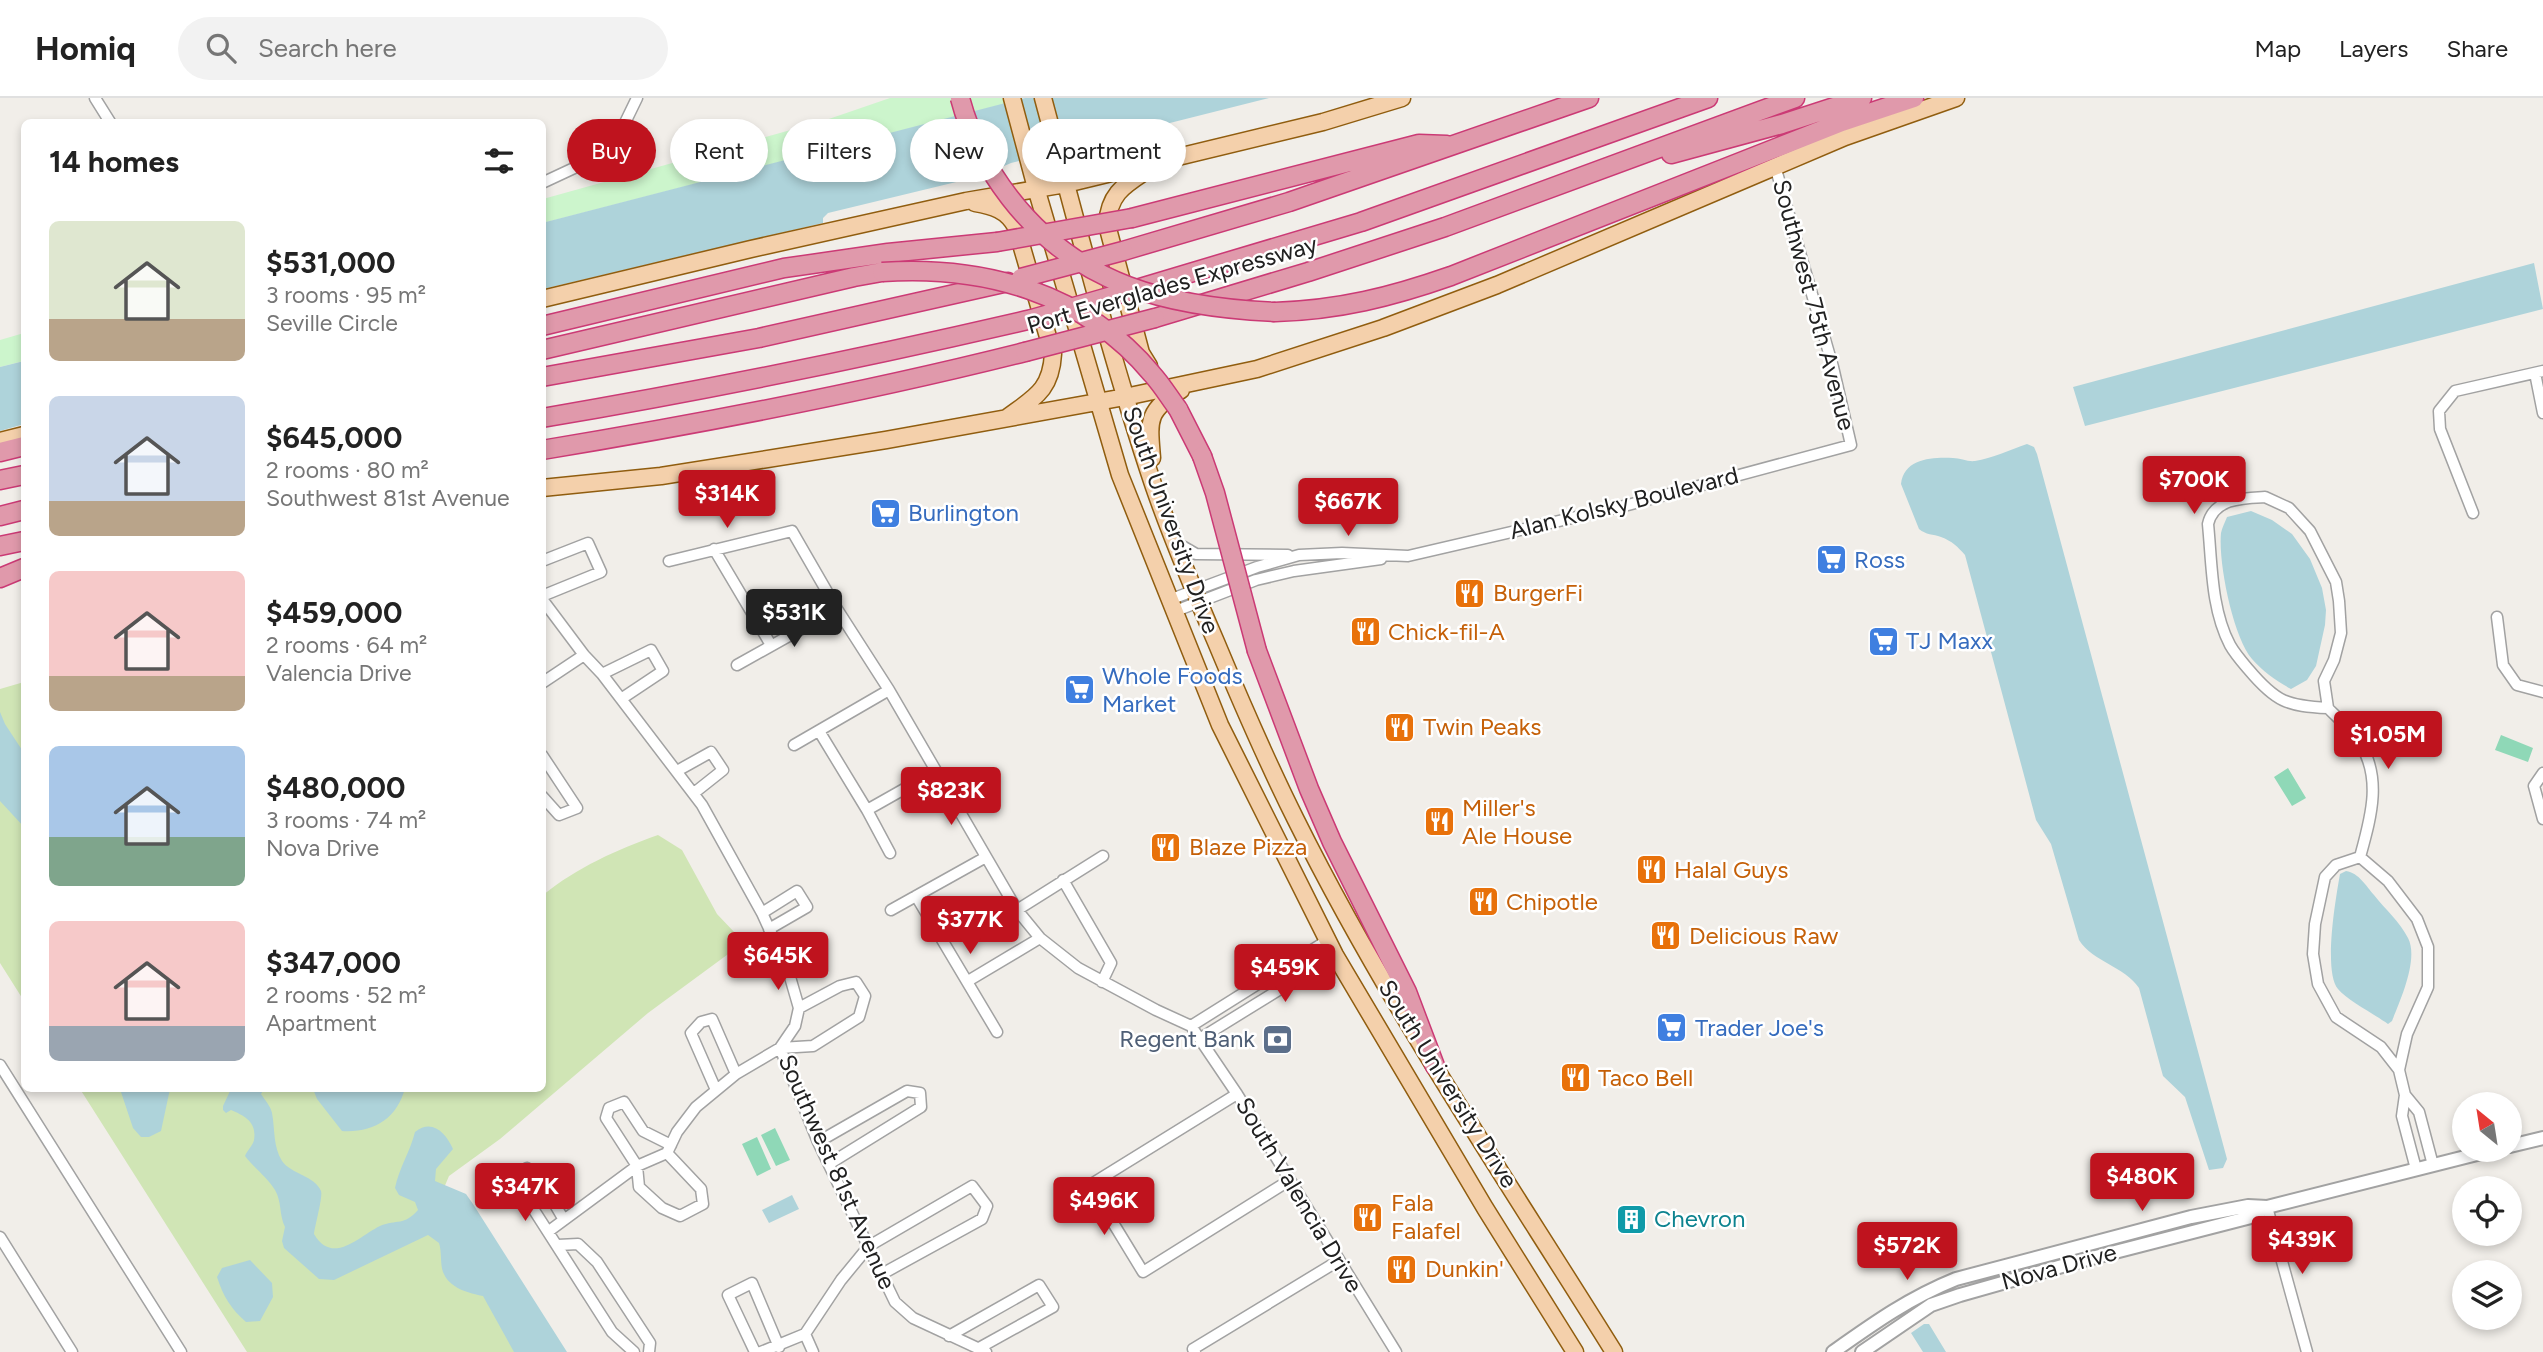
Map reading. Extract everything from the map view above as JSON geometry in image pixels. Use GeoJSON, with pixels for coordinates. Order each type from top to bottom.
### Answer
{"type":"FeatureCollection","features":[{"type":"Feature","properties":{"kind":"highway"},"geometry":{"type":"LineString","coordinates":[[960,98],[972,138],[995,178],[1044,237],[1069,256],[1106,279],[1141,292],[1196,305],[1275,312],[1308,311],[1392,296],[1451,276],[1842,122],[1914,98]]}},
{"type":"Feature","properties":{"kind":"highway","name":"Port Everglades Expressway"},"geometry":{"type":"LineString","coordinates":[[546,376],[759,338],[1021,278],[1123,251],[1289,202],[1589,98]]}},
{"type":"Feature","properties":{"kind":"highway"},"geometry":{"type":"LineString","coordinates":[[546,417],[730,386],[1032,319],[1361,222],[1708,98]]}},
{"type":"Feature","properties":{"kind":"highway","name":"Port Everglades Expressway"},"geometry":{"type":"LineString","coordinates":[[546,449],[776,408],[939,374],[1155,318],[1395,243],[1795,98]]}},
{"type":"Feature","properties":{"kind":"highway"},"geometry":{"type":"LineString","coordinates":[[1556,186],[1782,124],[1862,98]]}},
{"type":"Feature","properties":{"kind":"highway"},"geometry":{"type":"LineString","coordinates":[[546,325],[784,268],[887,253],[997,242],[1132,219],[1419,144],[1457,145]]}},
{"type":"Feature","properties":{"kind":"highway"},"geometry":{"type":"LineString","coordinates":[[546,350],[854,277],[916,270],[959,272],[1003,280],[1042,293],[1103,328],[1152,373],[1178,409],[1202,456],[1215,493],[1258,651],[1309,789],[1332,842],[1407,992],[1435,1066]]}},
{"type":"Feature","properties":{"kind":"highway"},"geometry":{"type":"LineString","coordinates":[[0,452],[21,447]]}},
{"type":"Feature","properties":{"kind":"highway"},"geometry":{"type":"LineString","coordinates":[[0,480],[21,476]]}},
{"type":"Feature","properties":{"kind":"highway"},"geometry":{"type":"LineString","coordinates":[[0,516],[21,511]]}},
{"type":"Feature","properties":{"kind":"highway"},"geometry":{"type":"LineString","coordinates":[[0,546],[21,542]]}},
{"type":"Feature","properties":{"kind":"highway"},"geometry":{"type":"LineString","coordinates":[[0,580],[21,570]]}},
{"type":"Feature","properties":{"kind":"main road","name":"South University Drive"},"geometry":{"type":"LineString","coordinates":[[1012,98],[1097,402],[1127,494],[1235,758],[1332,948],[1477,1195],[1575,1352]]}},
{"type":"Feature","properties":{"kind":"main road","name":"South University Drive"},"geometry":{"type":"LineString","coordinates":[[1043,98],[1125,397],[1155,491],[1197,596],[1296,821],[1357,936],[1614,1352]]}},
{"type":"Feature","properties":{"kind":"main road"},"geometry":{"type":"LineString","coordinates":[[1186,156],[1323,122],[1402,98]]}},
{"type":"Feature","properties":{"kind":"main road"},"geometry":{"type":"LineString","coordinates":[[546,488],[661,475],[1006,419],[1257,369],[1396,324],[1562,259],[1775,166],[1880,124],[1956,98]]}},
{"type":"Feature","properties":{"kind":"main road"},"geometry":{"type":"LineString","coordinates":[[546,298],[966,201],[1075,182]]}},
{"type":"Feature","properties":{"kind":"main road"},"geometry":{"type":"LineString","coordinates":[[1132,182],[1116,194],[1110,203],[1107,225],[1141,353],[1148,364],[1166,377],[1192,383]]}},
{"type":"Feature","properties":{"kind":"main road"},"geometry":{"type":"LineString","coordinates":[[966,201],[991,205],[1011,218],[1023,248],[1053,354],[1049,382],[1039,394],[1006,419]]}},
{"type":"Feature","properties":{"kind":"main road"},"geometry":{"type":"LineString","coordinates":[[1155,491],[1150,421],[1159,404],[1192,383]]}},
{"type":"Feature","properties":{"kind":"main road"},"geometry":{"type":"LineString","coordinates":[[0,441],[21,436]]}},
{"type":"Feature","properties":{"kind":"main road"},"geometry":{"type":"LineString","coordinates":[[0,580],[21,577]]}},
{"type":"Feature","properties":{"kind":"street"},"geometry":{"type":"LineString","coordinates":[[94,98],[108,119]]}},
{"type":"Feature","properties":{"kind":"street"},"geometry":{"type":"LineString","coordinates":[[546,181],[587,162],[597,153],[621,131],[637,98]]}},
{"type":"Feature","properties":{"kind":"street","name":"Southwest 75th Avenue"},"geometry":{"type":"LineString","coordinates":[[1775,166],[1833,367],[1852,445]]}},
{"type":"Feature","properties":{"kind":"street"},"geometry":{"type":"LineString","coordinates":[[2473,513],[2440,429],[2439,411],[2455,391],[2539,372],[2543,413]]}},
{"type":"Feature","properties":{"kind":"street","name":"Alan Kolsky Boulevard"},"geometry":{"type":"LineString","coordinates":[[1197,596],[1294,571],[1408,556],[1628,505],[1852,445]]}},
{"type":"Feature","properties":{"kind":"street"},"geometry":{"type":"LineString","coordinates":[[2328,708],[2298,707],[2284,702],[2264,687],[2230,646],[2216,601],[2208,524],[2210,515],[2217,507],[2240,498],[2265,497],[2288,508],[2310,531],[2330,569],[2339,601],[2341,633],[2334,661],[2324,681],[2328,708],[2358,739],[2373,772],[2372,813],[2360,857]]}},
{"type":"Feature","properties":{"kind":"street"},"geometry":{"type":"LineString","coordinates":[[669,561],[792,531],[1017,909],[1040,938],[1078,968],[1191,1026],[1332,948]]}},
{"type":"Feature","properties":{"kind":"street"},"geometry":{"type":"LineString","coordinates":[[1175,540],[1187,551],[1196,554],[1299,555]]}},
{"type":"Feature","properties":{"kind":"street"},"geometry":{"type":"LineString","coordinates":[[546,559],[589,543],[601,572],[546,596]]}},
{"type":"Feature","properties":{"kind":"street"},"geometry":{"type":"LineString","coordinates":[[714,549],[771,645]]}},
{"type":"Feature","properties":{"kind":"street","name":"Alan Kolsky Boulevard"},"geometry":{"type":"LineString","coordinates":[[1171,606],[1299,555],[1342,553],[1396,557]]}},
{"type":"Feature","properties":{"kind":"street"},"geometry":{"type":"LineString","coordinates":[[546,603],[694,793],[762,913],[788,970],[799,1008],[840,986],[856,982],[865,996],[859,1017],[813,1046],[780,1048],[736,1074],[696,1107],[677,1132],[669,1149],[637,1166],[549,1231]]}},
{"type":"Feature","properties":{"kind":"street"},"geometry":{"type":"LineString","coordinates":[[737,665],[837,609]]}},
{"type":"Feature","properties":{"kind":"street"},"geometry":{"type":"LineString","coordinates":[[2497,617],[2503,665],[2517,685],[2543,692]]}},
{"type":"Feature","properties":{"kind":"street"},"geometry":{"type":"LineString","coordinates":[[602,674],[651,650],[663,671],[621,699]]}},
{"type":"Feature","properties":{"kind":"street"},"geometry":{"type":"LineString","coordinates":[[546,679],[584,655]]}},
{"type":"Feature","properties":{"kind":"street"},"geometry":{"type":"LineString","coordinates":[[794,745],[889,690]]}},
{"type":"Feature","properties":{"kind":"street"},"geometry":{"type":"LineString","coordinates":[[819,731],[890,853]]}},
{"type":"Feature","properties":{"kind":"street"},"geometry":{"type":"LineString","coordinates":[[677,771],[711,752],[723,769],[694,793]]}},
{"type":"Feature","properties":{"kind":"street"},"geometry":{"type":"LineString","coordinates":[[546,761],[577,808],[559,815],[546,800]]}},
{"type":"Feature","properties":{"kind":"street"},"geometry":{"type":"LineString","coordinates":[[867,810],[936,771]]}},
{"type":"Feature","properties":{"kind":"street"},"geometry":{"type":"LineString","coordinates":[[2543,772],[2534,786],[2543,819]]}},
{"type":"Feature","properties":{"kind":"street"},"geometry":{"type":"LineString","coordinates":[[1017,909],[1103,856]]}},
{"type":"Feature","properties":{"kind":"street"},"geometry":{"type":"LineString","coordinates":[[891,911],[986,857]]}},
{"type":"Feature","properties":{"kind":"street"},"geometry":{"type":"LineString","coordinates":[[2360,857],[2388,881],[2417,919],[2428,947],[2428,987],[2407,1034],[2399,1070]]}},
{"type":"Feature","properties":{"kind":"street"},"geometry":{"type":"LineString","coordinates":[[2360,857],[2336,865],[2325,877],[2315,924],[2313,954],[2319,984],[2336,1017],[2381,1047],[2399,1070],[2405,1095],[2402,1116],[2416,1169]]}},
{"type":"Feature","properties":{"kind":"street"},"geometry":{"type":"LineString","coordinates":[[1063,880],[1111,963],[1102,982]]}},
{"type":"Feature","properties":{"kind":"street"},"geometry":{"type":"LineString","coordinates":[[762,913],[797,891],[807,907],[769,929]]}},
{"type":"Feature","properties":{"kind":"street"},"geometry":{"type":"LineString","coordinates":[[916,896],[998,1032]]}},
{"type":"Feature","properties":{"kind":"street"},"geometry":{"type":"LineString","coordinates":[[968,981],[1040,938]]}},
{"type":"Feature","properties":{"kind":"street"},"geometry":{"type":"LineString","coordinates":[[1201,1038],[1332,948]]}},
{"type":"Feature","properties":{"kind":"street","name":"Southwest 81st Avenue"},"geometry":{"type":"LineString","coordinates":[[799,1008],[795,1026],[780,1048],[818,1142],[899,1308],[913,1318],[982,1350]]}},
{"type":"Feature","properties":{"kind":"street"},"geometry":{"type":"LineString","coordinates":[[716,1090],[691,1033],[702,1022],[712,1019],[736,1074]]}},
{"type":"Feature","properties":{"kind":"street","name":"South Valencia Drive"},"geometry":{"type":"LineString","coordinates":[[1191,1026],[1237,1094],[1392,1351]]}},
{"type":"Feature","properties":{"kind":"street"},"geometry":{"type":"LineString","coordinates":[[0,1065],[181,1352]]}},
{"type":"Feature","properties":{"kind":"street"},"geometry":{"type":"LineString","coordinates":[[818,1142],[907,1091],[920,1093],[922,1107],[829,1164]]}},
{"type":"Feature","properties":{"kind":"street"},"geometry":{"type":"LineString","coordinates":[[1237,1094],[1090,1185],[1143,1272],[1290,1180]]}},
{"type":"Feature","properties":{"kind":"street"},"geometry":{"type":"LineString","coordinates":[[2405,1095],[2419,1112],[2432,1165]]}},
{"type":"Feature","properties":{"kind":"street"},"geometry":{"type":"LineString","coordinates":[[624,1102],[643,1131],[669,1149],[701,1189],[703,1204],[680,1216],[662,1208],[639,1187],[637,1166],[606,1118],[609,1108],[624,1102]]}},
{"type":"Feature","properties":{"kind":"street"},"geometry":{"type":"LineString","coordinates":[[2522,1143],[2543,1139]]}},
{"type":"Feature","properties":{"kind":"street","name":"Nova Drive"},"geometry":{"type":"LineString","coordinates":[[1862,1352],[1931,1306],[1960,1295],[2252,1217],[2267,1208],[2452,1160]]}},
{"type":"Feature","properties":{"kind":"street"},"geometry":{"type":"LineString","coordinates":[[564,1220],[547,1191],[527,1168],[516,1182],[612,1332],[634,1352]]}},
{"type":"Feature","properties":{"kind":"street"},"geometry":{"type":"LineString","coordinates":[[761,1352],[784,1348],[805,1334],[841,1280],[869,1246],[972,1186],[987,1206],[982,1219],[882,1274]]}},
{"type":"Feature","properties":{"kind":"street","name":"Nova Drive"},"geometry":{"type":"LineString","coordinates":[[1833,1352],[1897,1307],[1956,1279],[2191,1217],[2248,1206],[2267,1208]]}},
{"type":"Feature","properties":{"kind":"street"},"geometry":{"type":"LineString","coordinates":[[2267,1208],[2307,1352]]}},
{"type":"Feature","properties":{"kind":"street"},"geometry":{"type":"LineString","coordinates":[[0,1237],[72,1352]]}},
{"type":"Feature","properties":{"kind":"street"},"geometry":{"type":"LineString","coordinates":[[558,1245],[578,1244],[597,1262],[650,1343],[649,1352]]}},
{"type":"Feature","properties":{"kind":"street"},"geometry":{"type":"LineString","coordinates":[[2061,1251],[2066,1265]]}},
{"type":"Feature","properties":{"kind":"street"},"geometry":{"type":"LineString","coordinates":[[1195,1352],[1194,1349],[1338,1261]]}},
{"type":"Feature","properties":{"kind":"street"},"geometry":{"type":"LineString","coordinates":[[1960,1295],[1992,1279],[2008,1264]]}},
{"type":"Feature","properties":{"kind":"street"},"geometry":{"type":"LineString","coordinates":[[755,1352],[727,1295],[752,1283],[784,1348]]}},
{"type":"Feature","properties":{"kind":"street"},"geometry":{"type":"LineString","coordinates":[[949,1336],[1039,1285],[1053,1307],[982,1350]]}},
{"type":"Feature","properties":{"kind":"street"},"geometry":{"type":"LineString","coordinates":[[805,1334],[813,1352]]}},
{"type":"Feature","properties":{"kind":"green space"},"geometry":{"type":"Polygon","coordinates":[[[890,98],[1002,98],[1004,104],[946,119],[910,119],[910,128],[896,132],[896,119],[829,119],[890,98]]]}},
{"type":"Feature","properties":{"kind":"green space"},"geometry":{"type":"Polygon","coordinates":[[[782,132],[782,161],[768,165],[768,136],[782,132]]]}},
{"type":"Feature","properties":{"kind":"green space"},"geometry":{"type":"Polygon","coordinates":[[[670,164],[670,182],[702,182],[546,222],[546,198],[604,182],[656,182],[656,168],[670,164]]]}},
{"type":"Feature","properties":{"kind":"green space"},"geometry":{"type":"Polygon","coordinates":[[[21,334],[21,362],[0,367],[0,340],[21,334]]]}},
{"type":"Feature","properties":{"kind":"green space"},"geometry":{"type":"Polygon","coordinates":[[[21,683],[21,996],[0,963],[0,689],[21,683]]]}},
{"type":"Feature","properties":{"kind":"green space"},"geometry":{"type":"Polygon","coordinates":[[[2501,735],[2533,748],[2528,762],[2495,750],[2501,735]]]}},
{"type":"Feature","properties":{"kind":"green space"},"geometry":{"type":"Polygon","coordinates":[[[2288,768],[2306,798],[2292,806],[2274,777],[2288,768]]]}},
{"type":"Feature","properties":{"kind":"green space"},"geometry":{"type":"Polygon","coordinates":[[[658,835],[682,850],[717,914],[736,934],[731,952],[648,1013],[500,1139],[449,1176],[438,1202],[547,1352],[247,1352],[82,1092],[546,1092],[546,893],[598,860],[658,835]]]}},
{"type":"Feature","properties":{"kind":"green space"},"geometry":{"type":"Polygon","coordinates":[[[775,1128],[790,1160],[776,1166],[761,1135],[775,1128]]]}},
{"type":"Feature","properties":{"kind":"green space"},"geometry":{"type":"Polygon","coordinates":[[[757,1137],[771,1169],[757,1176],[742,1144],[757,1137]]]}},
{"type":"Feature","properties":{"kind":"water"},"geometry":{"type":"Polygon","coordinates":[[[1025,98],[1269,98],[1186,119],[1022,119],[1022,160],[1008,164],[1008,119],[944,119],[1025,98]]]}},
{"type":"Feature","properties":{"kind":"water"},"geometry":{"type":"Polygon","coordinates":[[[910,128],[910,182],[956,182],[828,213],[823,218],[823,223],[546,288],[546,222],[700,182],[768,182],[768,165],[782,161],[782,182],[896,182],[896,131],[910,128]]]}},
{"type":"Feature","properties":{"kind":"water"},"geometry":{"type":"Polygon","coordinates":[[[2534,263],[2543,309],[2085,426],[2073,387],[2534,263]]]}},
{"type":"Feature","properties":{"kind":"water"},"geometry":{"type":"Polygon","coordinates":[[[21,362],[21,425],[0,431],[0,367],[21,362]]]}},
{"type":"Feature","properties":{"kind":"water"},"geometry":{"type":"Polygon","coordinates":[[[2027,444],[2034,447],[2037,454],[2227,1159],[2223,1168],[2209,1170],[2185,1097],[2163,1076],[2139,988],[2125,974],[2092,954],[2079,940],[2051,844],[2036,820],[1965,555],[1948,540],[1919,529],[1901,484],[1908,469],[1921,461],[1956,458],[1975,461],[2027,444]]]}},
{"type":"Feature","properties":{"kind":"water"},"geometry":{"type":"Polygon","coordinates":[[[2251,511],[2272,520],[2292,534],[2310,559],[2322,588],[2326,610],[2325,625],[2316,666],[2307,680],[2291,689],[2270,676],[2252,659],[2239,634],[2228,599],[2222,562],[2221,531],[2227,517],[2251,511]]]}},
{"type":"Feature","properties":{"kind":"water"},"geometry":{"type":"Polygon","coordinates":[[[0,712],[21,748],[21,824],[0,801],[0,712]]]}},
{"type":"Feature","properties":{"kind":"water"},"geometry":{"type":"Polygon","coordinates":[[[2346,871],[2355,874],[2365,884],[2401,926],[2411,947],[2407,980],[2392,1021],[2388,1024],[2342,993],[2334,980],[2331,951],[2334,916],[2340,874],[2346,871]]]}},
{"type":"Feature","properties":{"kind":"water"},"geometry":{"type":"Polygon","coordinates":[[[121,1092],[169,1092],[161,1131],[149,1137],[141,1137],[133,1128],[121,1092]]]}},
{"type":"Feature","properties":{"kind":"water"},"geometry":{"type":"Polygon","coordinates":[[[230,1092],[262,1092],[271,1111],[279,1156],[291,1169],[314,1182],[321,1191],[314,1234],[329,1248],[346,1246],[380,1226],[409,1218],[418,1210],[415,1202],[399,1195],[395,1188],[415,1132],[427,1126],[438,1129],[453,1149],[436,1169],[435,1181],[466,1194],[567,1352],[514,1352],[483,1296],[460,1289],[446,1278],[442,1269],[439,1243],[428,1235],[334,1280],[319,1279],[284,1248],[282,1241],[285,1227],[275,1190],[245,1156],[254,1140],[252,1124],[236,1112],[231,1110],[226,1113],[223,1106],[230,1092]]]}},
{"type":"Feature","properties":{"kind":"water"},"geometry":{"type":"Polygon","coordinates":[[[314,1092],[404,1092],[390,1116],[373,1126],[353,1131],[342,1131],[314,1092]]]}},
{"type":"Feature","properties":{"kind":"water"},"geometry":{"type":"Polygon","coordinates":[[[792,1195],[799,1209],[769,1223],[762,1210],[792,1195]]]}},
{"type":"Feature","properties":{"kind":"water"},"geometry":{"type":"Polygon","coordinates":[[[250,1260],[272,1283],[273,1297],[260,1321],[246,1322],[228,1302],[217,1277],[222,1268],[250,1260]]]}},
{"type":"Feature","properties":{"kind":"water"},"geometry":{"type":"Polygon","coordinates":[[[1924,1324],[1929,1324],[1946,1352],[1923,1352],[1911,1333],[1924,1324]]]}},
{"type":"Feature","properties":{"kind":"place","name":"Burlington"},"geometry":{"type":"Point","coordinates":[885,513]}},
{"type":"Feature","properties":{"kind":"place","name":"Ross"},"geometry":{"type":"Point","coordinates":[1831,560]}},
{"type":"Feature","properties":{"kind":"place","name":"BurgerFi"},"geometry":{"type":"Point","coordinates":[1470,593]}},
{"type":"Feature","properties":{"kind":"place","name":"Chick-fil-A"},"geometry":{"type":"Point","coordinates":[1365,632]}},
{"type":"Feature","properties":{"kind":"place","name":"TJ Maxx"},"geometry":{"type":"Point","coordinates":[1883,641]}},
{"type":"Feature","properties":{"kind":"place","name":"Whole Foods Market"},"geometry":{"type":"Point","coordinates":[1079,690]}},
{"type":"Feature","properties":{"kind":"place","name":"Twin Peaks"},"geometry":{"type":"Point","coordinates":[1400,727]}},
{"type":"Feature","properties":{"kind":"place","name":"Miller's Ale House"},"geometry":{"type":"Point","coordinates":[1439,822]}},
{"type":"Feature","properties":{"kind":"place","name":"Blaze Pizza"},"geometry":{"type":"Point","coordinates":[1166,847]}},
{"type":"Feature","properties":{"kind":"place","name":"Halal Guys"},"geometry":{"type":"Point","coordinates":[1651,870]}},
{"type":"Feature","properties":{"kind":"place","name":"Chipotle"},"geometry":{"type":"Point","coordinates":[1483,902]}},
{"type":"Feature","properties":{"kind":"place","name":"Delicious Raw"},"geometry":{"type":"Point","coordinates":[1666,936]}},
{"type":"Feature","properties":{"kind":"place","name":"Trader Joe's"},"geometry":{"type":"Point","coordinates":[1672,1028]}},
{"type":"Feature","properties":{"kind":"place","name":"Regent Bank"},"geometry":{"type":"Point","coordinates":[1278,1039]}},
{"type":"Feature","properties":{"kind":"place","name":"Taco Bell"},"geometry":{"type":"Point","coordinates":[1575,1078]}},
{"type":"Feature","properties":{"kind":"place","name":"Fala Falafel"},"geometry":{"type":"Point","coordinates":[1368,1217]}},
{"type":"Feature","properties":{"kind":"place","name":"Chevron"},"geometry":{"type":"Point","coordinates":[1631,1219]}},
{"type":"Feature","properties":{"kind":"place","name":"Dunkin'"},"geometry":{"type":"Point","coordinates":[1402,1269]}}]}
